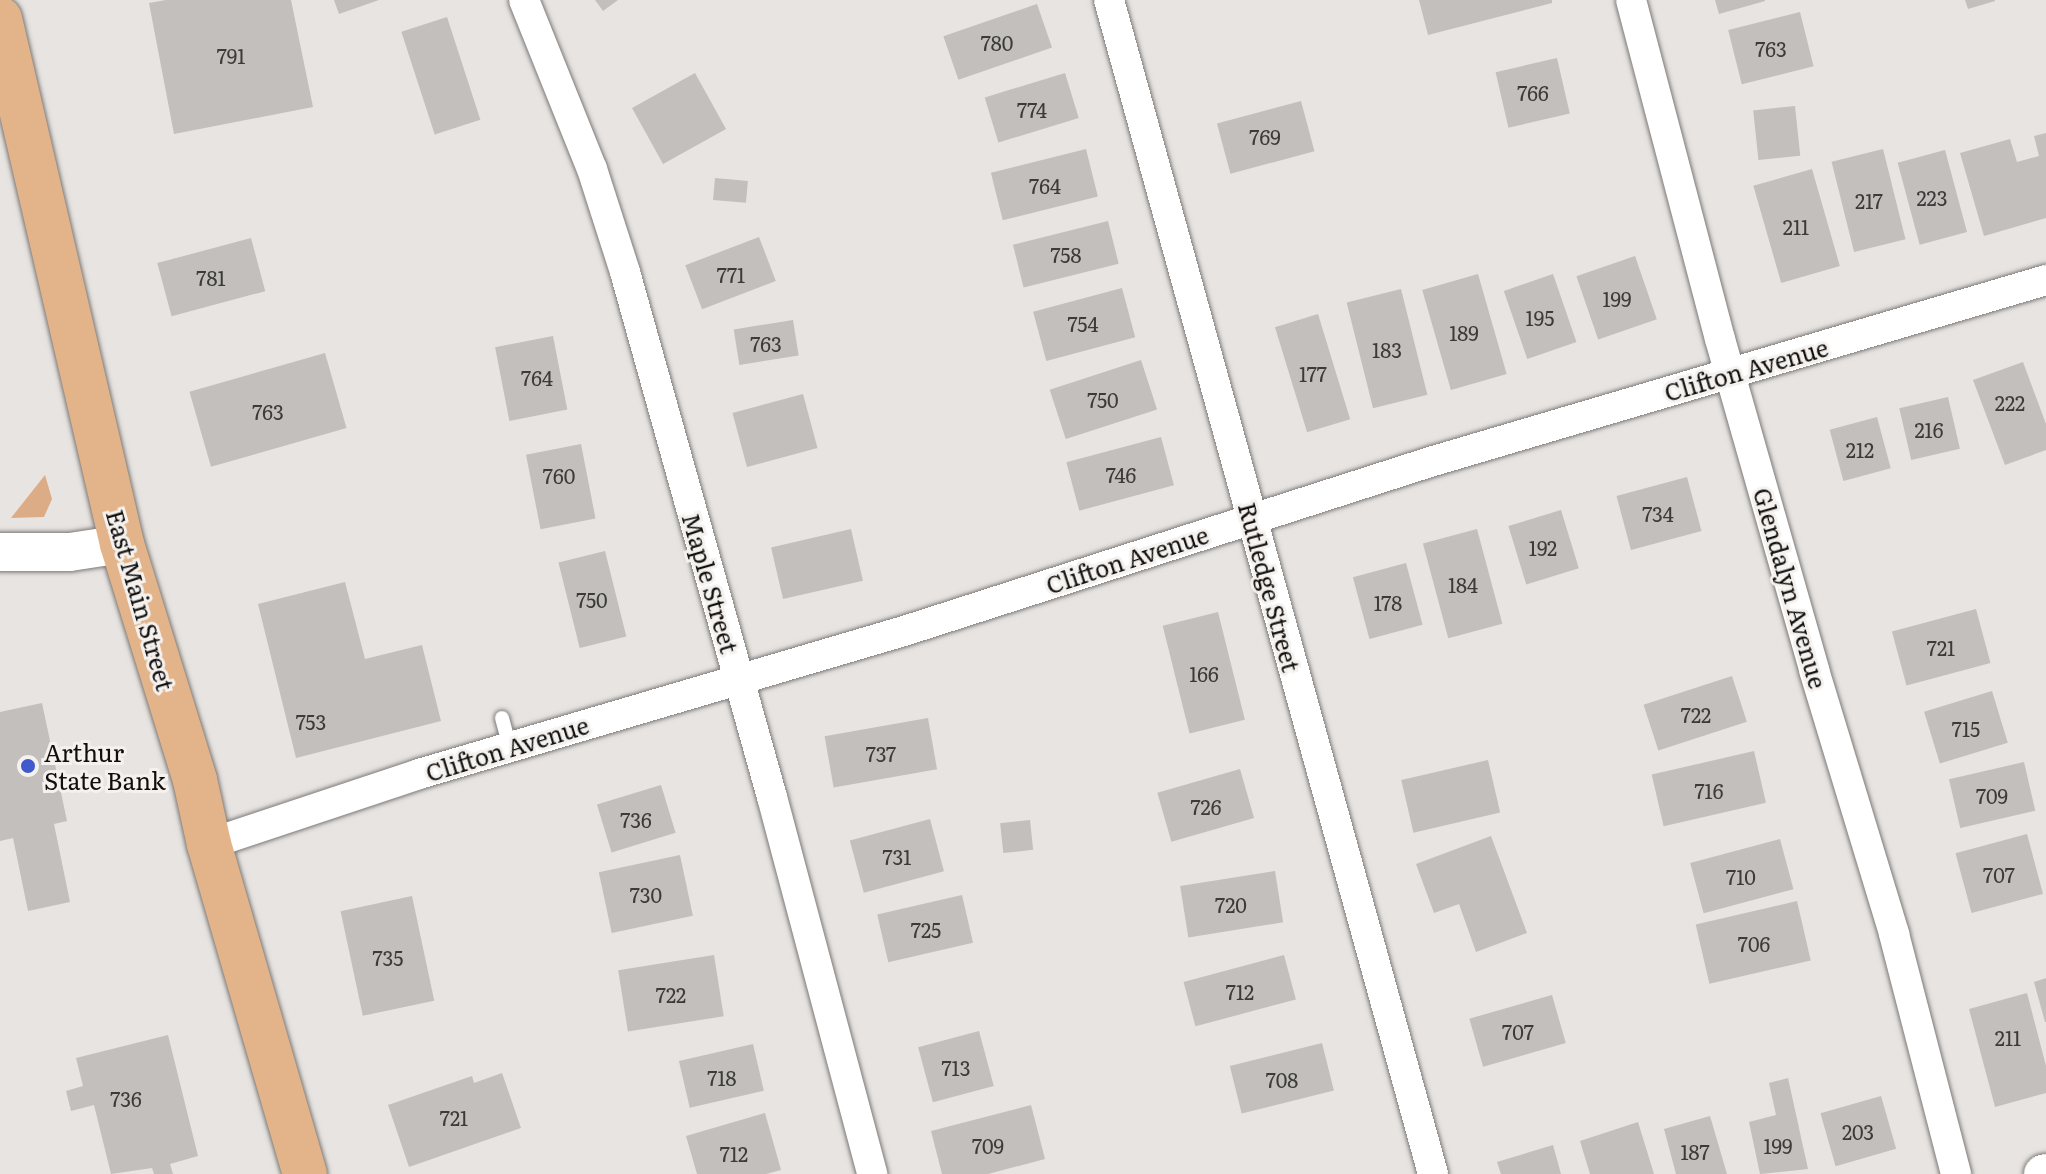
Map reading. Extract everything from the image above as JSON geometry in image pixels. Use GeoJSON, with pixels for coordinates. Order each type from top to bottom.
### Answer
{"type":"FeatureCollection","features":[{"type":"Feature","properties":{"kind":"main road","name":"East Main Street"},"geometry":{"type":"LineString","coordinates":[[0,19],[122,544],[195,780],[209,844],[305,1174]]}},
{"type":"Feature","properties":{"kind":"street","name":"Maple Street"},"geometry":{"type":"LineString","coordinates":[[524,0],[592,169],[625,272],[872,1174]]}},
{"type":"Feature","properties":{"kind":"street","name":"Rutledge Street"},"geometry":{"type":"LineString","coordinates":[[1109,0],[1433,1174]]}},
{"type":"Feature","properties":{"kind":"street","name":"Glendalyn Avenue"},"geometry":{"type":"LineString","coordinates":[[1631,0],[1814,670],[1894,934],[1956,1174]]}},
{"type":"Feature","properties":{"kind":"street","name":"Clifton Avenue"},"geometry":{"type":"LineString","coordinates":[[209,844],[510,747],[904,631],[1430,462],[2046,280]]}},
{"type":"Feature","properties":{"kind":"street"},"geometry":{"type":"LineString","coordinates":[[0,552],[70,552],[122,544]]}},
{"type":"Feature","properties":{"kind":"lane"},"geometry":{"type":"LineString","coordinates":[[502,718],[510,747]]}},
{"type":"Feature","properties":{"kind":"shaded area"},"geometry":{"type":"Polygon","coordinates":[[[45,475],[52,499],[44,517],[11,518],[45,475]]]}},
{"type":"Feature","properties":{"kind":"building"},"geometry":{"type":"Polygon","coordinates":[[[166,0],[291,0],[313,107],[174,134],[149,3],[166,0]]]}},
{"type":"Feature","properties":{"kind":"building"},"geometry":{"type":"Polygon","coordinates":[[[334,0],[379,0],[339,14],[334,0]]]}},
{"type":"Feature","properties":{"kind":"building"},"geometry":{"type":"Polygon","coordinates":[[[595,0],[618,0],[603,11],[595,0]]]}},
{"type":"Feature","properties":{"kind":"building"},"geometry":{"type":"Polygon","coordinates":[[[1419,0],[1552,0],[1552,3],[1428,35],[1419,0]]]}},
{"type":"Feature","properties":{"kind":"building"},"geometry":{"type":"Polygon","coordinates":[[[1715,0],[1765,0],[1765,1],[1719,14],[1715,0]]]}},
{"type":"Feature","properties":{"kind":"building"},"geometry":{"type":"Polygon","coordinates":[[[1965,0],[1995,0],[1995,1],[1968,9],[1965,0]]]}},
{"type":"Feature","properties":{"kind":"building"},"geometry":{"type":"Polygon","coordinates":[[[1037,4],[1052,47],[958,80],[943,36],[1037,4]]]}},
{"type":"Feature","properties":{"kind":"building"},"geometry":{"type":"Polygon","coordinates":[[[1800,12],[1814,66],[1742,84],[1728,30],[1800,12]]]}},
{"type":"Feature","properties":{"kind":"building"},"geometry":{"type":"Polygon","coordinates":[[[447,17],[480,120],[435,135],[401,32],[447,17]]]}},
{"type":"Feature","properties":{"kind":"building"},"geometry":{"type":"Polygon","coordinates":[[[1557,58],[1570,114],[1508,128],[1496,72],[1557,58]]]}},
{"type":"Feature","properties":{"kind":"building"},"geometry":{"type":"Polygon","coordinates":[[[695,73],[726,129],[663,164],[632,108],[695,73]]]}},
{"type":"Feature","properties":{"kind":"building"},"geometry":{"type":"Polygon","coordinates":[[[1065,73],[1079,118],[998,143],[985,98],[1065,73]]]}},
{"type":"Feature","properties":{"kind":"building"},"geometry":{"type":"Polygon","coordinates":[[[1301,101],[1314,151],[1230,174],[1217,124],[1301,101]]]}},
{"type":"Feature","properties":{"kind":"building"},"geometry":{"type":"Polygon","coordinates":[[[1795,106],[1800,156],[1758,160],[1753,110],[1795,106]]]}},
{"type":"Feature","properties":{"kind":"building"},"geometry":{"type":"Polygon","coordinates":[[[2046,133],[2046,218],[1984,236],[1960,153],[2010,139],[2017,162],[2039,156],[2034,136],[2046,133]]]}},
{"type":"Feature","properties":{"kind":"building"},"geometry":{"type":"Polygon","coordinates":[[[1086,149],[1098,197],[1003,220],[991,173],[1086,149]]]}},
{"type":"Feature","properties":{"kind":"building"},"geometry":{"type":"Polygon","coordinates":[[[1883,149],[1905,239],[1854,252],[1832,162],[1883,149]]]}},
{"type":"Feature","properties":{"kind":"building"},"geometry":{"type":"Polygon","coordinates":[[[1945,150],[1967,232],[1920,245],[1898,163],[1945,150]]]}},
{"type":"Feature","properties":{"kind":"building"},"geometry":{"type":"Polygon","coordinates":[[[1812,169],[1840,266],[1781,283],[1753,186],[1812,169]]]}},
{"type":"Feature","properties":{"kind":"building"},"geometry":{"type":"Polygon","coordinates":[[[715,178],[748,181],[746,203],[713,200],[715,178]]]}},
{"type":"Feature","properties":{"kind":"building"},"geometry":{"type":"Polygon","coordinates":[[[1108,221],[1119,264],[1024,287],[1013,245],[1108,221]]]}},
{"type":"Feature","properties":{"kind":"building"},"geometry":{"type":"Polygon","coordinates":[[[759,237],[776,281],[702,309],[685,265],[759,237]]]}},
{"type":"Feature","properties":{"kind":"building"},"geometry":{"type":"Polygon","coordinates":[[[251,238],[265,291],[172,316],[157,263],[251,238]]]}},
{"type":"Feature","properties":{"kind":"building"},"geometry":{"type":"Polygon","coordinates":[[[1635,256],[1657,319],[1598,340],[1576,276],[1635,256]]]}},
{"type":"Feature","properties":{"kind":"building"},"geometry":{"type":"Polygon","coordinates":[[[1478,274],[1507,374],[1451,390],[1422,290],[1478,274]]]}},
{"type":"Feature","properties":{"kind":"building"},"geometry":{"type":"Polygon","coordinates":[[[1553,274],[1576,342],[1527,359],[1504,291],[1553,274]]]}},
{"type":"Feature","properties":{"kind":"building"},"geometry":{"type":"Polygon","coordinates":[[[1122,288],[1135,337],[1046,361],[1033,312],[1122,288]]]}},
{"type":"Feature","properties":{"kind":"building"},"geometry":{"type":"Polygon","coordinates":[[[1401,289],[1427,395],[1373,408],[1347,303],[1401,289]]]}},
{"type":"Feature","properties":{"kind":"building"},"geometry":{"type":"Polygon","coordinates":[[[1318,314],[1350,419],[1307,432],[1275,327],[1318,314]]]}},
{"type":"Feature","properties":{"kind":"building"},"geometry":{"type":"Polygon","coordinates":[[[793,320],[799,356],[739,365],[734,329],[793,320]]]}},
{"type":"Feature","properties":{"kind":"building"},"geometry":{"type":"Polygon","coordinates":[[[553,336],[567,410],[509,421],[495,347],[553,336]]]}},
{"type":"Feature","properties":{"kind":"building"},"geometry":{"type":"Polygon","coordinates":[[[325,353],[346,428],[211,467],[189,392],[325,353]]]}},
{"type":"Feature","properties":{"kind":"building"},"geometry":{"type":"Polygon","coordinates":[[[1141,360],[1157,409],[1066,439],[1050,390],[1141,360]]]}},
{"type":"Feature","properties":{"kind":"building"},"geometry":{"type":"Polygon","coordinates":[[[2023,362],[2046,424],[2046,450],[2005,465],[1973,380],[2023,362]]]}},
{"type":"Feature","properties":{"kind":"building"},"geometry":{"type":"Polygon","coordinates":[[[803,394],[817,448],[747,467],[732,413],[803,394]]]}},
{"type":"Feature","properties":{"kind":"building"},"geometry":{"type":"Polygon","coordinates":[[[1948,397],[1960,449],[1911,460],[1899,408],[1948,397]]]}},
{"type":"Feature","properties":{"kind":"building"},"geometry":{"type":"Polygon","coordinates":[[[1877,417],[1891,468],[1843,481],[1830,430],[1877,417]]]}},
{"type":"Feature","properties":{"kind":"building"},"geometry":{"type":"Polygon","coordinates":[[[1161,437],[1174,485],[1079,511],[1066,462],[1161,437]]]}},
{"type":"Feature","properties":{"kind":"building"},"geometry":{"type":"Polygon","coordinates":[[[581,444],[596,519],[541,529],[526,455],[581,444]]]}},
{"type":"Feature","properties":{"kind":"building"},"geometry":{"type":"Polygon","coordinates":[[[1687,477],[1701,531],[1631,550],[1616,496],[1687,477]]]}},
{"type":"Feature","properties":{"kind":"building"},"geometry":{"type":"Polygon","coordinates":[[[1561,510],[1579,568],[1526,584],[1508,526],[1561,510]]]}},
{"type":"Feature","properties":{"kind":"building"},"geometry":{"type":"Polygon","coordinates":[[[851,529],[863,581],[783,599],[771,547],[851,529]]]}},
{"type":"Feature","properties":{"kind":"building"},"geometry":{"type":"Polygon","coordinates":[[[1477,529],[1502,624],[1448,638],[1423,543],[1477,529]]]}},
{"type":"Feature","properties":{"kind":"building"},"geometry":{"type":"Polygon","coordinates":[[[605,551],[626,636],[580,648],[558,563],[605,551]]]}},
{"type":"Feature","properties":{"kind":"building"},"geometry":{"type":"Polygon","coordinates":[[[1406,563],[1423,625],[1369,639],[1353,577],[1406,563]]]}},
{"type":"Feature","properties":{"kind":"building"},"geometry":{"type":"Polygon","coordinates":[[[345,582],[365,659],[422,645],[441,721],[296,758],[258,604],[345,582]]]}},
{"type":"Feature","properties":{"kind":"building"},"geometry":{"type":"Polygon","coordinates":[[[1976,609],[1990,663],[1906,686],[1892,632],[1976,609]]]}},
{"type":"Feature","properties":{"kind":"building"},"geometry":{"type":"Polygon","coordinates":[[[1218,612],[1245,720],[1190,733],[1163,626],[1218,612]]]}},
{"type":"Feature","properties":{"kind":"building"},"geometry":{"type":"Polygon","coordinates":[[[1732,676],[1747,722],[1658,750],[1644,705],[1732,676]]]}},
{"type":"Feature","properties":{"kind":"building"},"geometry":{"type":"Polygon","coordinates":[[[1992,691],[2008,743],[1940,763],[1924,712],[1992,691]]]}},
{"type":"Feature","properties":{"kind":"building","name":"Arthur State Bank"},"geometry":{"type":"Polygon","coordinates":[[[42,703],[67,821],[54,824],[70,902],[28,911],[13,838],[0,841],[0,712],[42,703]]]}},
{"type":"Feature","properties":{"kind":"building"},"geometry":{"type":"Polygon","coordinates":[[[928,718],[937,769],[834,787],[825,736],[928,718]]]}},
{"type":"Feature","properties":{"kind":"building"},"geometry":{"type":"Polygon","coordinates":[[[1754,751],[1766,803],[1664,826],[1652,775],[1754,751]]]}},
{"type":"Feature","properties":{"kind":"building"},"geometry":{"type":"Polygon","coordinates":[[[1488,760],[1500,813],[1413,833],[1401,780],[1488,760]]]}},
{"type":"Feature","properties":{"kind":"building"},"geometry":{"type":"Polygon","coordinates":[[[2024,762],[2035,811],[1960,828],[1949,779],[2024,762]]]}},
{"type":"Feature","properties":{"kind":"building"},"geometry":{"type":"Polygon","coordinates":[[[1240,769],[1254,818],[1171,842],[1157,793],[1240,769]]]}},
{"type":"Feature","properties":{"kind":"building"},"geometry":{"type":"Polygon","coordinates":[[[661,785],[676,833],[612,852],[597,805],[661,785]]]}},
{"type":"Feature","properties":{"kind":"building"},"geometry":{"type":"Polygon","coordinates":[[[930,819],[944,871],[864,893],[850,840],[930,819]]]}},
{"type":"Feature","properties":{"kind":"building"},"geometry":{"type":"Polygon","coordinates":[[[1030,820],[1033,850],[1003,853],[1000,823],[1030,820]]]}},
{"type":"Feature","properties":{"kind":"building"},"geometry":{"type":"Polygon","coordinates":[[[2027,834],[2043,894],[1972,913],[1956,853],[2027,834]]]}},
{"type":"Feature","properties":{"kind":"building"},"geometry":{"type":"Polygon","coordinates":[[[1491,836],[1527,933],[1476,952],[1459,904],[1434,913],[1416,864],[1491,836]]]}},
{"type":"Feature","properties":{"kind":"building"},"geometry":{"type":"Polygon","coordinates":[[[1780,839],[1793,889],[1704,913],[1690,863],[1780,839]]]}},
{"type":"Feature","properties":{"kind":"building"},"geometry":{"type":"Polygon","coordinates":[[[680,855],[693,916],[612,933],[599,872],[680,855]]]}},
{"type":"Feature","properties":{"kind":"building"},"geometry":{"type":"Polygon","coordinates":[[[1275,871],[1283,922],[1188,937],[1180,886],[1275,871]]]}},
{"type":"Feature","properties":{"kind":"building"},"geometry":{"type":"Polygon","coordinates":[[[962,895],[973,943],[888,962],[877,915],[962,895]]]}},
{"type":"Feature","properties":{"kind":"building"},"geometry":{"type":"Polygon","coordinates":[[[412,896],[434,1001],[363,1016],[341,911],[412,896]]]}},
{"type":"Feature","properties":{"kind":"building"},"geometry":{"type":"Polygon","coordinates":[[[1797,901],[1811,960],[1709,984],[1696,924],[1797,901]]]}},
{"type":"Feature","properties":{"kind":"building"},"geometry":{"type":"Polygon","coordinates":[[[714,955],[724,1016],[628,1031],[618,970],[714,955]]]}},
{"type":"Feature","properties":{"kind":"building"},"geometry":{"type":"Polygon","coordinates":[[[1284,955],[1296,999],[1195,1026],[1184,982],[1284,955]]]}},
{"type":"Feature","properties":{"kind":"building"},"geometry":{"type":"Polygon","coordinates":[[[2046,978],[2046,1022],[2045,1022],[2034,982],[2046,978]]]}},
{"type":"Feature","properties":{"kind":"building"},"geometry":{"type":"Polygon","coordinates":[[[2027,993],[2046,1066],[2046,1093],[1995,1107],[1969,1009],[2027,993]]]}},
{"type":"Feature","properties":{"kind":"building"},"geometry":{"type":"Polygon","coordinates":[[[1552,995],[1566,1043],[1483,1067],[1469,1019],[1552,995]]]}},
{"type":"Feature","properties":{"kind":"building"},"geometry":{"type":"Polygon","coordinates":[[[979,1031],[994,1086],[933,1102],[918,1047],[979,1031]]]}},
{"type":"Feature","properties":{"kind":"building"},"geometry":{"type":"Polygon","coordinates":[[[168,1035],[198,1156],[170,1164],[173,1174],[154,1174],[152,1168],[111,1174],[94,1105],[71,1111],[66,1091],[83,1086],[76,1058],[168,1035]]]}},
{"type":"Feature","properties":{"kind":"building"},"geometry":{"type":"Polygon","coordinates":[[[1322,1043],[1334,1091],[1242,1114],[1230,1066],[1322,1043]]]}},
{"type":"Feature","properties":{"kind":"building"},"geometry":{"type":"Polygon","coordinates":[[[753,1044],[764,1091],[690,1108],[679,1061],[753,1044]]]}},
{"type":"Feature","properties":{"kind":"building"},"geometry":{"type":"Polygon","coordinates":[[[502,1073],[521,1128],[409,1167],[388,1105],[472,1076],[474,1083],[502,1073]]]}},
{"type":"Feature","properties":{"kind":"building"},"geometry":{"type":"Polygon","coordinates":[[[1788,1078],[1808,1169],[1760,1174],[1749,1122],[1776,1115],[1769,1083],[1788,1078]]]}},
{"type":"Feature","properties":{"kind":"building"},"geometry":{"type":"Polygon","coordinates":[[[1881,1096],[1896,1149],[1836,1166],[1820,1113],[1881,1096]]]}},
{"type":"Feature","properties":{"kind":"building"},"geometry":{"type":"Polygon","coordinates":[[[1031,1105],[1045,1159],[988,1174],[942,1174],[931,1131],[1031,1105]]]}},
{"type":"Feature","properties":{"kind":"building"},"geometry":{"type":"Polygon","coordinates":[[[765,1113],[781,1170],[766,1174],[697,1174],[686,1136],[765,1113]]]}},
{"type":"Feature","properties":{"kind":"building"},"geometry":{"type":"Polygon","coordinates":[[[1710,1116],[1727,1174],[1676,1174],[1664,1129],[1710,1116]]]}},
{"type":"Feature","properties":{"kind":"building"},"geometry":{"type":"Polygon","coordinates":[[[1638,1122],[1654,1174],[1590,1174],[1580,1141],[1638,1122]]]}},
{"type":"Feature","properties":{"kind":"building"},"geometry":{"type":"Polygon","coordinates":[[[1553,1145],[1561,1174],[1501,1174],[1497,1162],[1553,1145]]]}},
{"type":"Feature","properties":{"kind":"place","name":"Arthur State Bank"},"geometry":{"type":"Point","coordinates":[28,766]}}]}
